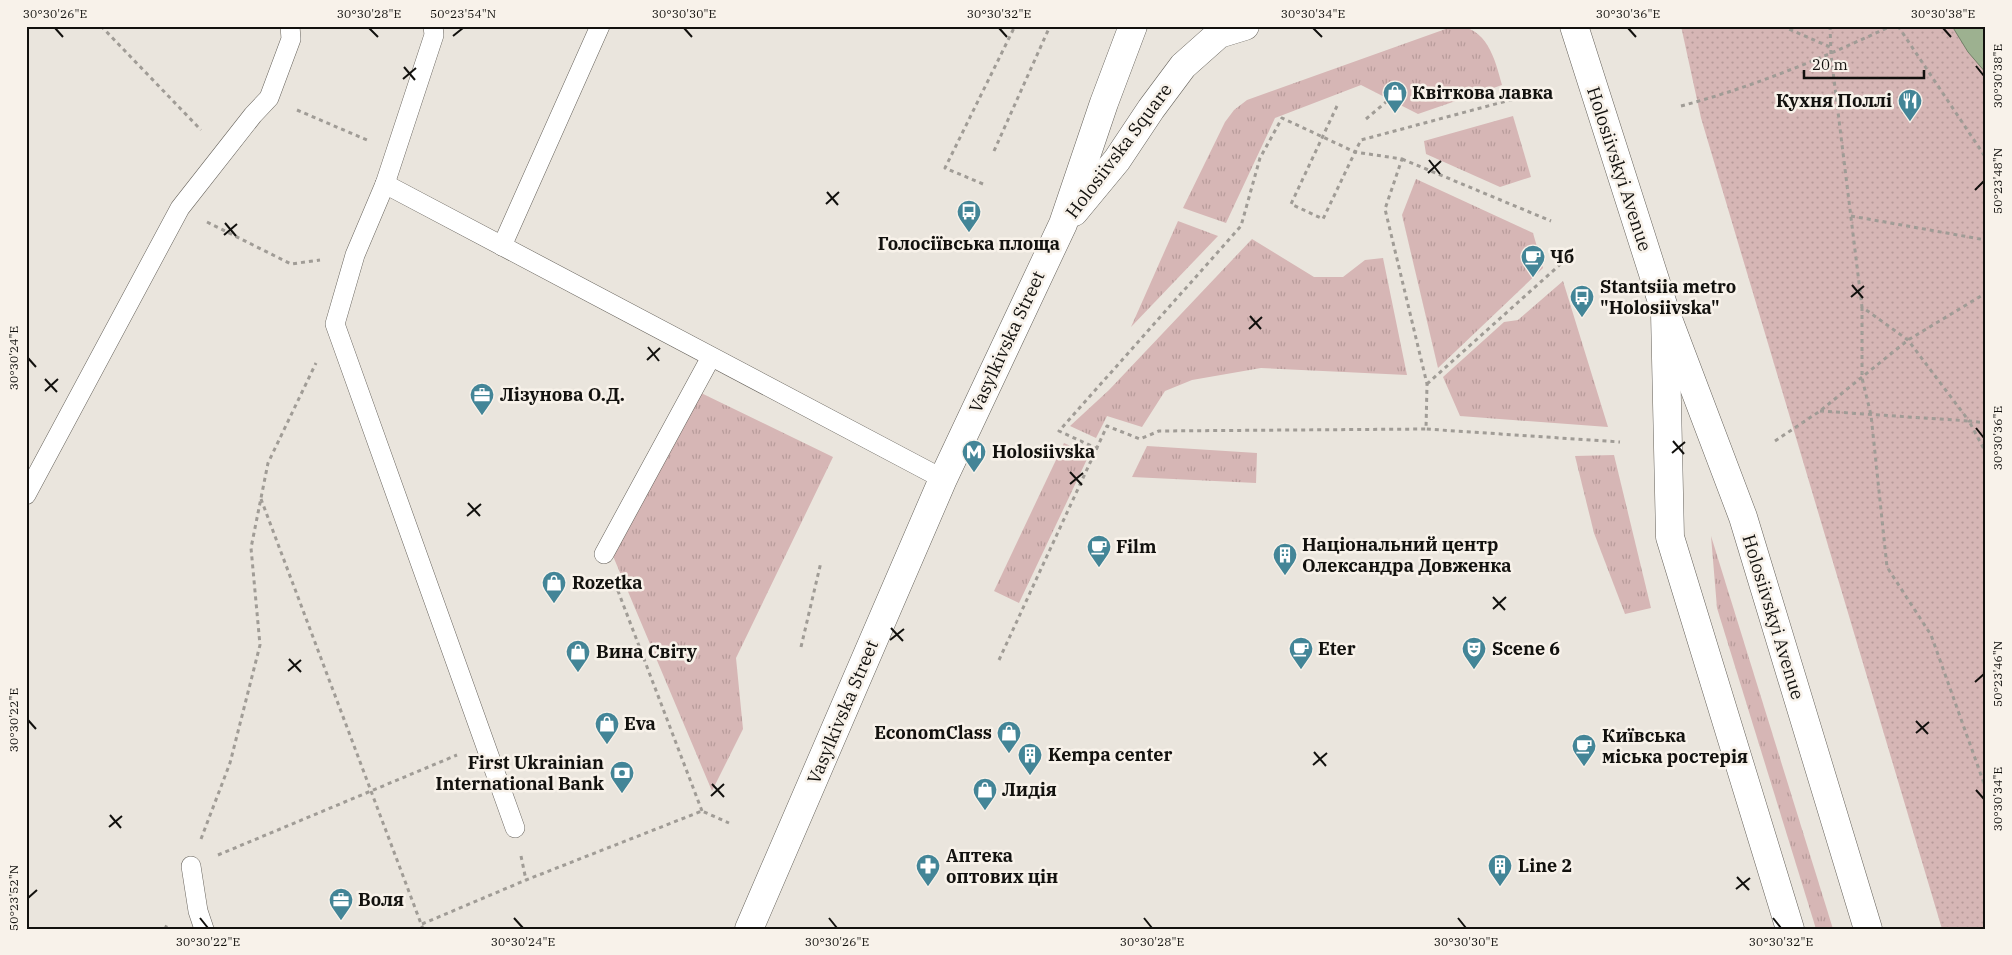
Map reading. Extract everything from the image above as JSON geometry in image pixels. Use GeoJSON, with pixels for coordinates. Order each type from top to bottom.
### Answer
{"type":"FeatureCollection","features":[{"type":"Feature","properties":{"kind":"main road","name":"Holosiivska Square"},"geometry":{"type":"LineString","coordinates":[[1063,224],[1104,103],[1133,26]]}},
{"type":"Feature","properties":{"kind":"main road","name":"Holosiivska Square"},"geometry":{"type":"LineString","coordinates":[[1063,224],[1117,160],[1183,66],[1220,34],[1245,26]]}},
{"type":"Feature","properties":{"kind":"main road","name":"Holosiivskyi Avenue"},"geometry":{"type":"LineString","coordinates":[[1574,26],[1664,311],[1743,517],[1868,929]]}},
{"type":"Feature","properties":{"kind":"main road","name":"Vasylkivska Street"},"geometry":{"type":"LineString","coordinates":[[749,929],[943,479],[1063,224]]}},
{"type":"Feature","properties":{"kind":"main road","name":"Holosiivskyi Avenue"},"geometry":{"type":"LineString","coordinates":[[1664,311],[1670,537],[1790,929]]}},
{"type":"Feature","properties":{"kind":"lane"},"geometry":{"type":"LineString","coordinates":[[26,495],[180,208],[253,115],[269,98],[291,39],[290,26]]}},
{"type":"Feature","properties":{"kind":"lane"},"geometry":{"type":"LineString","coordinates":[[433,26],[434,35],[385,184],[355,255],[335,324],[516,828]]}},
{"type":"Feature","properties":{"kind":"lane"},"geometry":{"type":"LineString","coordinates":[[502,246],[600,26]]}},
{"type":"Feature","properties":{"kind":"lane"},"geometry":{"type":"LineString","coordinates":[[385,184],[943,479]]}},
{"type":"Feature","properties":{"kind":"lane"},"geometry":{"type":"LineString","coordinates":[[604,554],[711,357]]}},
{"type":"Feature","properties":{"kind":"lane"},"geometry":{"type":"LineString","coordinates":[[191,866],[198,911],[204,929]]}},
{"type":"Feature","properties":{"kind":"path"},"geometry":{"type":"LineString","coordinates":[[101,26],[223,153]]}},
{"type":"Feature","properties":{"kind":"path"},"geometry":{"type":"LineString","coordinates":[[983,184],[945,168],[1015,26]]}},
{"type":"Feature","properties":{"kind":"path"},"geometry":{"type":"LineString","coordinates":[[994,151],[1050,26]]}},
{"type":"Feature","properties":{"kind":"path"},"geometry":{"type":"LineString","coordinates":[[1782,26],[1830,46]]}},
{"type":"Feature","properties":{"kind":"path"},"geometry":{"type":"LineString","coordinates":[[1830,26],[1831,55],[1862,307],[1862,378],[1871,415],[1887,567],[1931,635],[1986,789]]}},
{"type":"Feature","properties":{"kind":"path"},"geometry":{"type":"LineString","coordinates":[[1681,106],[1714,98],[1831,55],[1891,26]]}},
{"type":"Feature","properties":{"kind":"path"},"geometry":{"type":"LineString","coordinates":[[1898,26],[1986,158]]}},
{"type":"Feature","properties":{"kind":"path"},"geometry":{"type":"LineString","coordinates":[[1366,119],[1399,91]]}},
{"type":"Feature","properties":{"kind":"path"},"geometry":{"type":"LineString","coordinates":[[269,98],[395,152]]}},
{"type":"Feature","properties":{"kind":"path"},"geometry":{"type":"LineString","coordinates":[[1337,106],[1291,204],[1323,220],[1361,140],[1514,99]]}},
{"type":"Feature","properties":{"kind":"path"},"geometry":{"type":"LineString","coordinates":[[1098,449],[1059,431],[1241,226],[1260,158],[1282,118],[1293,125],[1355,152],[1402,160],[1551,221]]}},
{"type":"Feature","properties":{"kind":"path"},"geometry":{"type":"LineString","coordinates":[[1402,160],[1385,209],[1427,384],[1426,429]]}},
{"type":"Feature","properties":{"kind":"path"},"geometry":{"type":"LineString","coordinates":[[180,208],[291,264]]}},
{"type":"Feature","properties":{"kind":"path"},"geometry":{"type":"LineString","coordinates":[[1851,216],[1986,240]]}},
{"type":"Feature","properties":{"kind":"path"},"geometry":{"type":"LineString","coordinates":[[1427,384],[1564,261]]}},
{"type":"Feature","properties":{"kind":"path"},"geometry":{"type":"LineString","coordinates":[[1776,441],[1820,411],[1908,340],[1986,293]]}},
{"type":"Feature","properties":{"kind":"path"},"geometry":{"type":"LineString","coordinates":[[1862,307],[1908,340],[1969,422],[1986,453]]}},
{"type":"Feature","properties":{"kind":"path"},"geometry":{"type":"LineString","coordinates":[[191,866],[230,763],[260,645],[250,548],[268,464],[335,324]]}},
{"type":"Feature","properties":{"kind":"path"},"geometry":{"type":"LineString","coordinates":[[1820,411],[1986,423]]}},
{"type":"Feature","properties":{"kind":"path"},"geometry":{"type":"LineString","coordinates":[[999,660],[1107,426],[1140,439],[1159,431],[1426,429],[1620,442]]}},
{"type":"Feature","properties":{"kind":"path"},"geometry":{"type":"LineString","coordinates":[[261,498],[423,929]]}},
{"type":"Feature","properties":{"kind":"path"},"geometry":{"type":"LineString","coordinates":[[604,554],[702,812]]}},
{"type":"Feature","properties":{"kind":"path"},"geometry":{"type":"LineString","coordinates":[[801,647],[821,562]]}},
{"type":"Feature","properties":{"kind":"path"},"geometry":{"type":"LineString","coordinates":[[191,866],[485,743]]}},
{"type":"Feature","properties":{"kind":"path"},"geometry":{"type":"LineString","coordinates":[[422,924],[526,880],[702,812],[729,823]]}},
{"type":"Feature","properties":{"kind":"path"},"geometry":{"type":"LineString","coordinates":[[165,929],[171,916]]}},
{"type":"Feature","properties":{"kind":"green space"},"geometry":{"type":"Polygon","coordinates":[[[1454,26],[1465,27],[1482,38],[1492,55],[1502,85],[1418,114],[1361,85],[1275,118],[1226,223],[1183,208],[1225,122],[1234,110],[1247,100],[1454,26]]]}},
{"type":"Feature","properties":{"kind":"green space"},"geometry":{"type":"Polygon","coordinates":[[[1681,26],[1986,26],[1986,929],[1942,929],[1701,118],[1681,26]]]}},
{"type":"Feature","properties":{"kind":"green space"},"geometry":{"type":"Polygon","coordinates":[[[1513,116],[1531,177],[1500,187],[1426,154],[1424,141],[1513,116]]]}},
{"type":"Feature","properties":{"kind":"green space"},"geometry":{"type":"Polygon","coordinates":[[[1416,179],[1533,233],[1543,268],[1438,368],[1402,215],[1416,179]]]}},
{"type":"Feature","properties":{"kind":"green space"},"geometry":{"type":"Polygon","coordinates":[[[1178,221],[1218,236],[1131,327],[1178,221]]]}},
{"type":"Feature","properties":{"kind":"green space"},"geometry":{"type":"Polygon","coordinates":[[[1252,239],[1314,277],[1343,277],[1365,260],[1383,258],[1407,375],[1261,368],[1192,380],[1165,391],[1142,427],[1107,416],[1096,438],[1070,426],[1109,390],[1252,239]]]}},
{"type":"Feature","properties":{"kind":"green space"},"geometry":{"type":"Polygon","coordinates":[[[1563,281],[1608,427],[1460,416],[1443,377],[1504,322],[1518,320],[1563,281]]]}},
{"type":"Feature","properties":{"kind":"green space"},"geometry":{"type":"Polygon","coordinates":[[[699,392],[833,457],[736,658],[743,729],[712,791],[613,556],[699,392]]]}},
{"type":"Feature","properties":{"kind":"green space"},"geometry":{"type":"Polygon","coordinates":[[[1064,443],[1089,455],[1019,603],[994,591],[1064,443]]]}},
{"type":"Feature","properties":{"kind":"green space"},"geometry":{"type":"Polygon","coordinates":[[[1147,446],[1257,453],[1256,483],[1132,477],[1147,446]]]}},
{"type":"Feature","properties":{"kind":"green space"},"geometry":{"type":"Polygon","coordinates":[[[1614,455],[1651,608],[1625,614],[1594,533],[1575,456],[1614,455]]]}},
{"type":"Feature","properties":{"kind":"green space"},"geometry":{"type":"Polygon","coordinates":[[[1711,536],[1833,929],[1816,929],[1717,608],[1711,536]]]}},
{"type":"Feature","properties":{"kind":"shaded area"},"geometry":{"type":"Polygon","coordinates":[[[1952,26],[1986,26],[1986,73],[1968,52],[1952,26]]]}},
{"type":"Feature","properties":{"kind":"place","name":"Квіткова лавка"},"geometry":{"type":"Point","coordinates":[1395,114]}},
{"type":"Feature","properties":{"kind":"place","name":"Кухня Поллі"},"geometry":{"type":"Point","coordinates":[1910,122]}},
{"type":"Feature","properties":{"kind":"place","name":"Голосіївська площа"},"geometry":{"type":"Point","coordinates":[969,233]}},
{"type":"Feature","properties":{"kind":"place","name":"Чб"},"geometry":{"type":"Point","coordinates":[1533,278]}},
{"type":"Feature","properties":{"kind":"place","name":"Stantsiia metro \"Holosiivska\""},"geometry":{"type":"Point","coordinates":[1582,318]}},
{"type":"Feature","properties":{"kind":"place","name":"Лізунова О.Д."},"geometry":{"type":"Point","coordinates":[482,416]}},
{"type":"Feature","properties":{"kind":"place","name":"Holosiivska"},"geometry":{"type":"Point","coordinates":[974,473]}},
{"type":"Feature","properties":{"kind":"place","name":"Film"},"geometry":{"type":"Point","coordinates":[1099,568]}},
{"type":"Feature","properties":{"kind":"place","name":"Національний центр Олександра Довженка"},"geometry":{"type":"Point","coordinates":[1285,576]}},
{"type":"Feature","properties":{"kind":"place","name":"Rozetka"},"geometry":{"type":"Point","coordinates":[554,604]}},
{"type":"Feature","properties":{"kind":"place","name":"Eter"},"geometry":{"type":"Point","coordinates":[1301,670]}},
{"type":"Feature","properties":{"kind":"place","name":"Scene 6"},"geometry":{"type":"Point","coordinates":[1474,670]}},
{"type":"Feature","properties":{"kind":"place","name":"Вина Світу"},"geometry":{"type":"Point","coordinates":[578,673]}},
{"type":"Feature","properties":{"kind":"place","name":"Eva"},"geometry":{"type":"Point","coordinates":[607,745]}},
{"type":"Feature","properties":{"kind":"place","name":"EconomClass"},"geometry":{"type":"Point","coordinates":[1009,754]}},
{"type":"Feature","properties":{"kind":"place","name":"Київська міська ростерія"},"geometry":{"type":"Point","coordinates":[1584,767]}},
{"type":"Feature","properties":{"kind":"place","name":"Kempa center"},"geometry":{"type":"Point","coordinates":[1030,776]}},
{"type":"Feature","properties":{"kind":"place","name":"First Ukrainian International Bank"},"geometry":{"type":"Point","coordinates":[622,794]}},
{"type":"Feature","properties":{"kind":"place","name":"Лидія"},"geometry":{"type":"Point","coordinates":[985,811]}},
{"type":"Feature","properties":{"kind":"place","name":"Аптека оптових цін"},"geometry":{"type":"Point","coordinates":[928,887]}},
{"type":"Feature","properties":{"kind":"place","name":"Line 2"},"geometry":{"type":"Point","coordinates":[1500,887]}},
{"type":"Feature","properties":{"kind":"place","name":"Воля"},"geometry":{"type":"Point","coordinates":[341,921]}}]}
